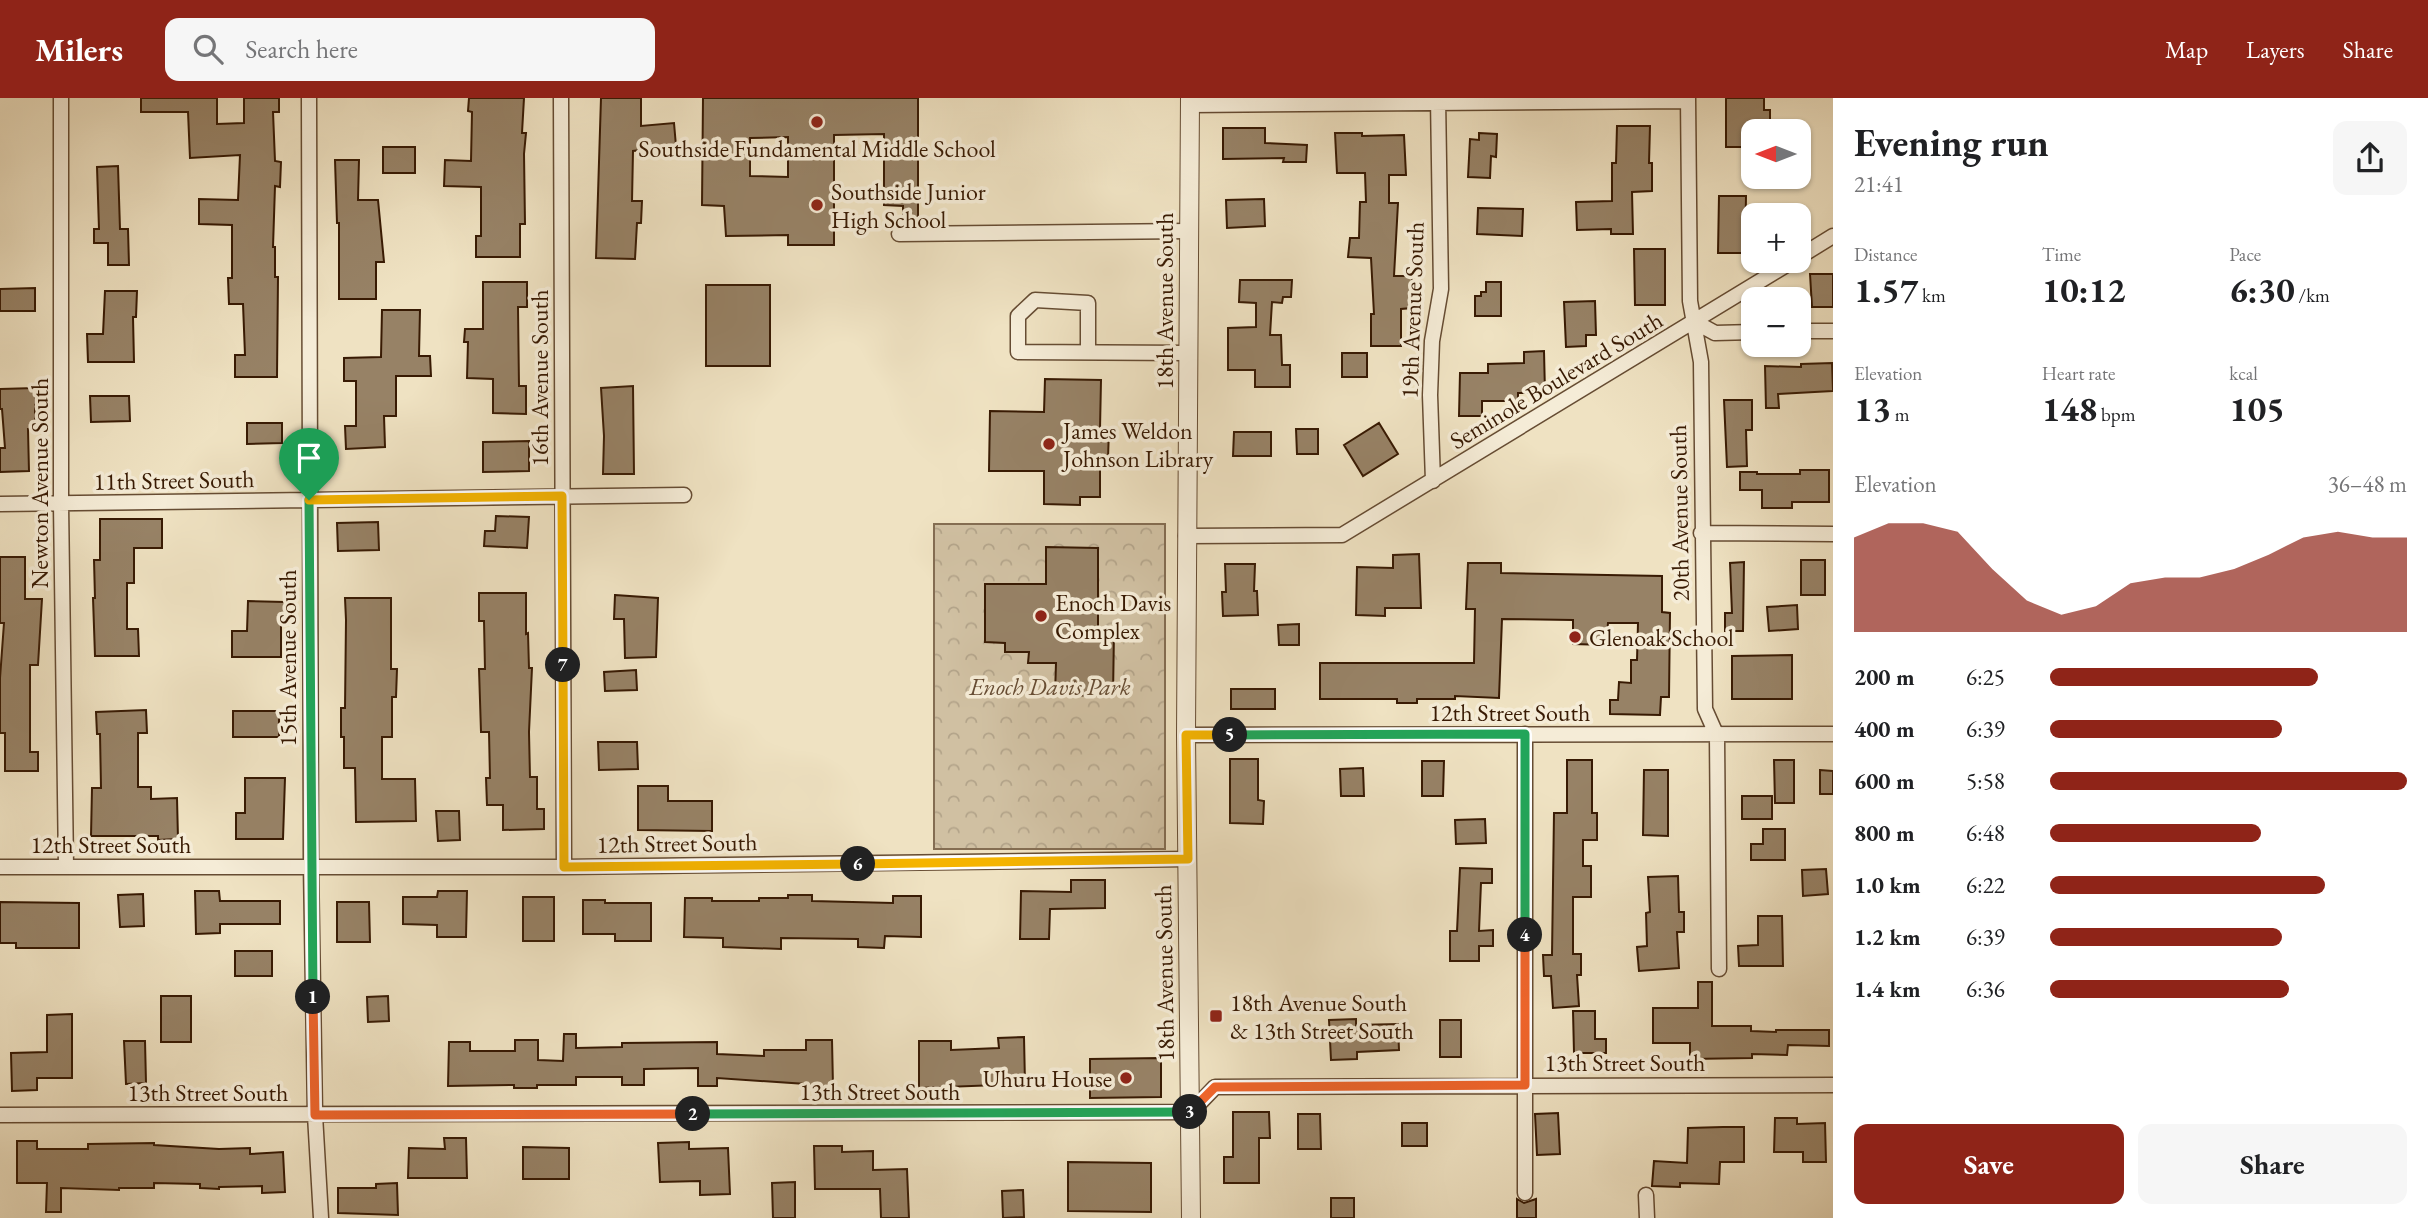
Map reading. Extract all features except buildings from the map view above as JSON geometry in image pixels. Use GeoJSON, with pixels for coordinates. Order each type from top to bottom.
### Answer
{"type":"FeatureCollection","features":[{"type":"Feature","properties":{"kind":"street","name":"Newton Avenue South"},"geometry":{"type":"LineString","coordinates":[[61,98],[61,504],[66,867]]}},
{"type":"Feature","properties":{"kind":"street","name":"15th Avenue South"},"geometry":{"type":"LineString","coordinates":[[309,98],[311,866],[315,1115],[321,1218]]}},
{"type":"Feature","properties":{"kind":"street","name":"16th Avenue South"},"geometry":{"type":"LineString","coordinates":[[562,98],[564,867]]}},
{"type":"Feature","properties":{"kind":"street"},"geometry":{"type":"LineString","coordinates":[[1190,102],[1688,99]]}},
{"type":"Feature","properties":{"kind":"street","name":"20th Avenue South"},"geometry":{"type":"LineString","coordinates":[[1688,99],[1690,301],[1701,362],[1705,709],[1717,736],[1719,969]]}},
{"type":"Feature","properties":{"kind":"street","name":"19th Avenue South"},"geometry":{"type":"LineString","coordinates":[[1433,481],[1430,395],[1432,341],[1441,289],[1438,100]]}},
{"type":"Feature","properties":{"kind":"street","name":"18th Avenue South"},"geometry":{"type":"LineString","coordinates":[[1190,102],[1186,735],[1191,1218]]}},
{"type":"Feature","properties":{"kind":"street"},"geometry":{"type":"LineString","coordinates":[[899,234],[1189,231]]}},
{"type":"Feature","properties":{"kind":"street"},"geometry":{"type":"LineString","coordinates":[[1811,250],[1833,236]]}},
{"type":"Feature","properties":{"kind":"street","name":"Seminole Boulevard South"},"geometry":{"type":"LineString","coordinates":[[1186,536],[1342,535],[1774,273]]}},
{"type":"Feature","properties":{"kind":"street"},"geometry":{"type":"LineString","coordinates":[[1088,352],[1088,303],[1035,300],[1018,316],[1018,352],[1188,354]]}},
{"type":"Feature","properties":{"kind":"street"},"geometry":{"type":"LineString","coordinates":[[1695,322],[1715,333],[1741,332]]}},
{"type":"Feature","properties":{"kind":"street"},"geometry":{"type":"LineString","coordinates":[[1811,331],[1833,331]]}},
{"type":"Feature","properties":{"kind":"street","name":"11th Street South"},"geometry":{"type":"LineString","coordinates":[[0,504],[684,495]]}},
{"type":"Feature","properties":{"kind":"street"},"geometry":{"type":"LineString","coordinates":[[1701,533],[1833,534]]}},
{"type":"Feature","properties":{"kind":"street"},"geometry":{"type":"LineString","coordinates":[[1525,734],[1525,1194]]}},
{"type":"Feature","properties":{"kind":"street","name":"12th Street South"},"geometry":{"type":"LineString","coordinates":[[1186,735],[1833,734]]}},
{"type":"Feature","properties":{"kind":"street","name":"12th Street South"},"geometry":{"type":"LineString","coordinates":[[0,867],[564,867],[1188,859]]}},
{"type":"Feature","properties":{"kind":"street","name":"13th Street South"},"geometry":{"type":"LineString","coordinates":[[0,1115],[1191,1112],[1215,1087],[1833,1085]]}},
{"type":"Feature","properties":{"kind":"street"},"geometry":{"type":"LineString","coordinates":[[1646,1195],[1647,1218]]}},
{"type":"Feature","properties":{"kind":"green space","name":"Enoch Davis Park"},"geometry":{"type":"Polygon","coordinates":[[[934,524],[1165,524],[1165,849],[934,849],[934,524]]]}},
{"type":"Feature","properties":{"kind":"place","name":"Southside Fundamental Middle School"},"geometry":{"type":"Point","coordinates":[817,122]}},
{"type":"Feature","properties":{"kind":"place","name":"Southside Junior High School"},"geometry":{"type":"Point","coordinates":[817,205]}},
{"type":"Feature","properties":{"kind":"place","name":"James Weldon Johnson Library"},"geometry":{"type":"Point","coordinates":[1049,444]}},
{"type":"Feature","properties":{"kind":"place","name":"Enoch Davis Complex"},"geometry":{"type":"Point","coordinates":[1041,616]}},
{"type":"Feature","properties":{"kind":"place","name":"Glenoak School"},"geometry":{"type":"Point","coordinates":[1575,637]}},
{"type":"Feature","properties":{"kind":"place","name":"18th Avenue South & 13th Street South"},"geometry":{"type":"Point","coordinates":[1216,1016]}},
{"type":"Feature","properties":{"kind":"place","name":"Uhuru House"},"geometry":{"type":"Point","coordinates":[1126,1078]}},
{"type":"Feature","properties":{"kind":"route"},"geometry":{"type":"LineString","coordinates":[[562,496],[564,867],[1188,859],[1186,735],[1525,734],[1525,1085],[1215,1087],[1191,1112],[315,1115],[309,500],[562,496]]}}]}
